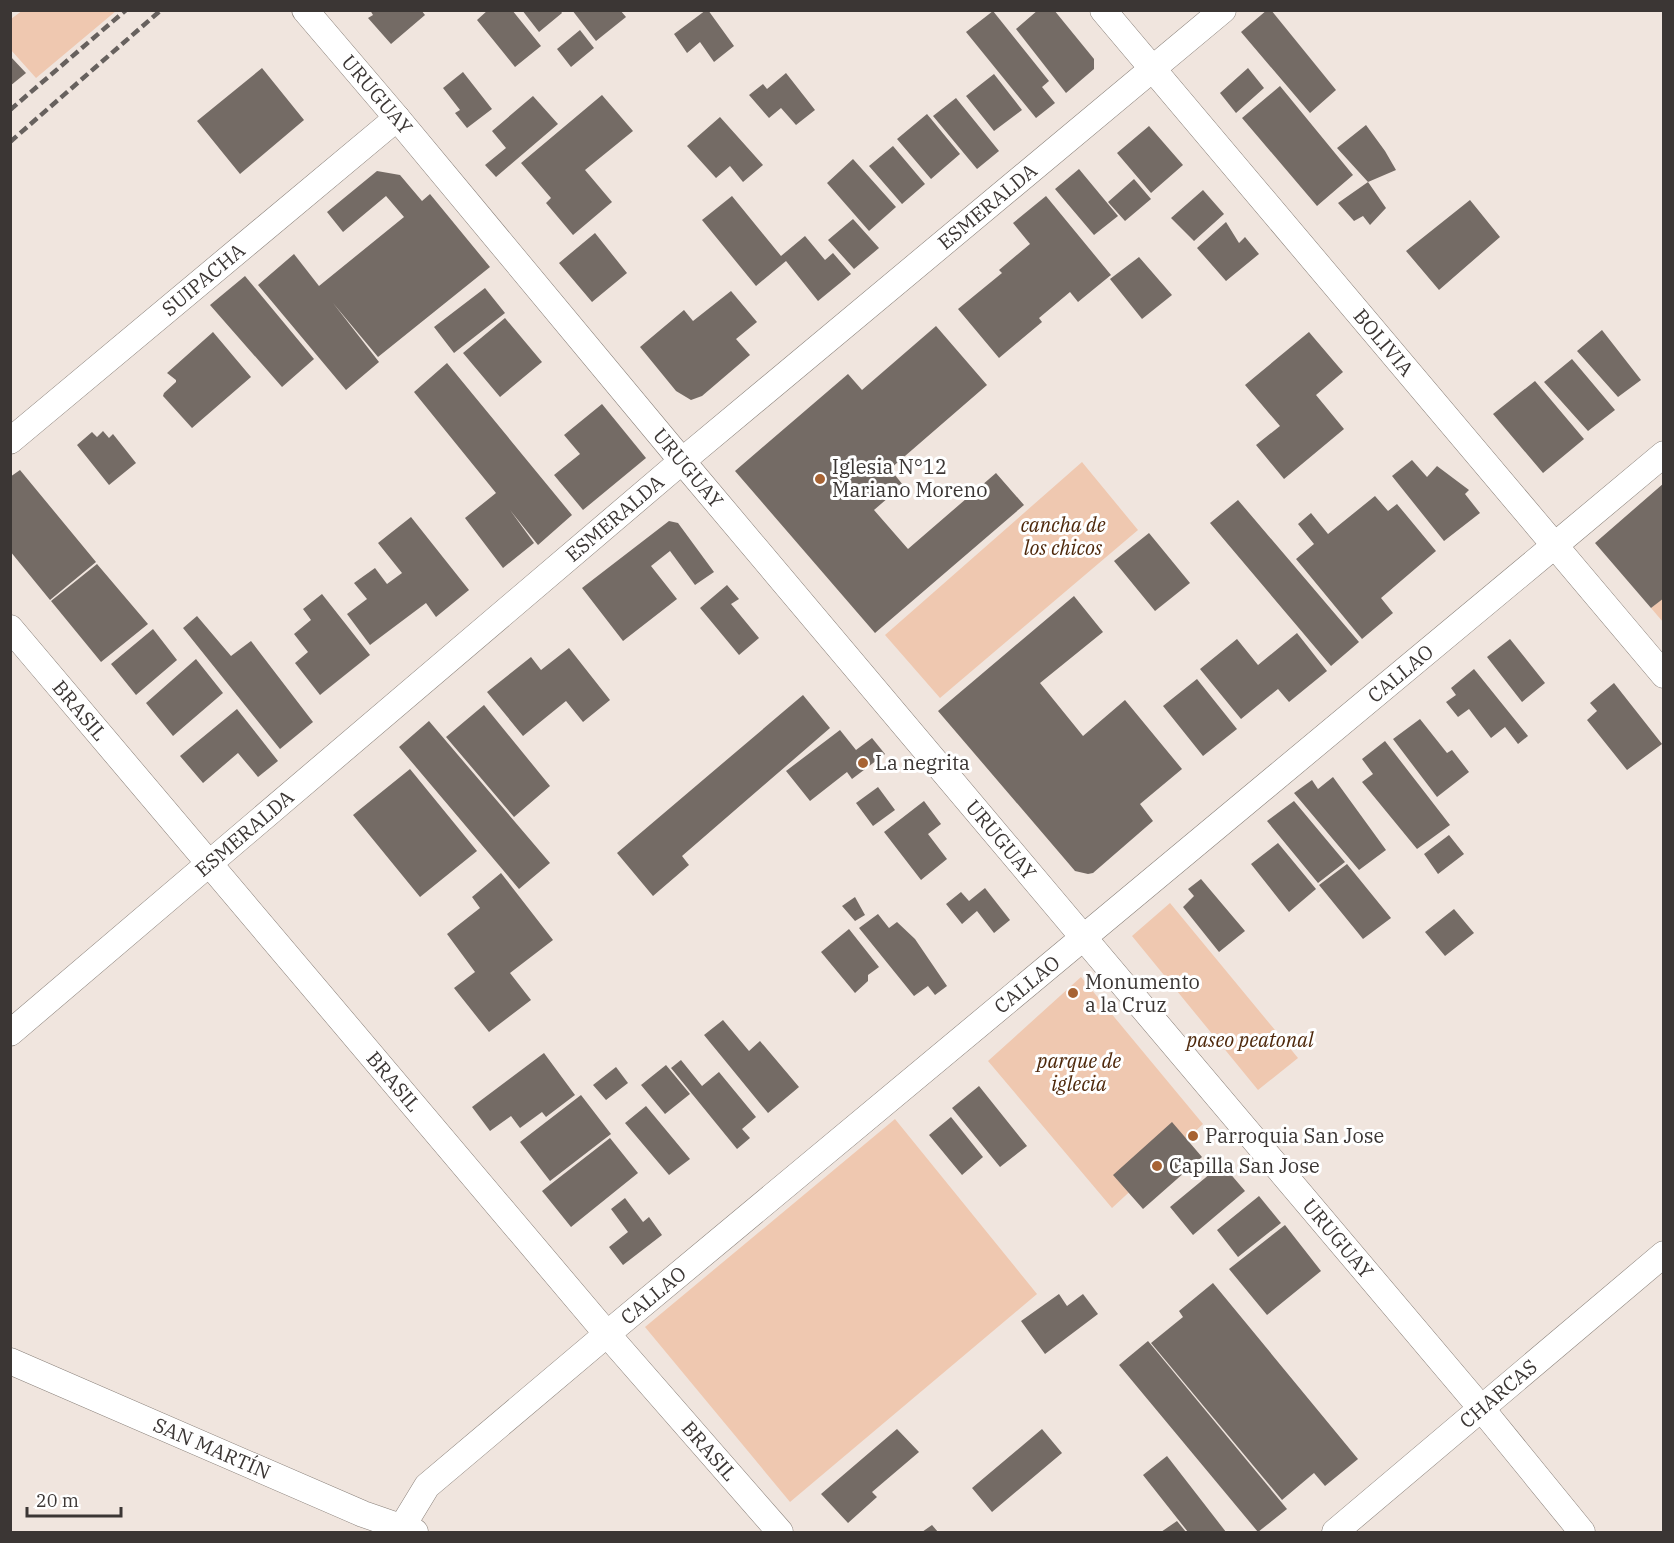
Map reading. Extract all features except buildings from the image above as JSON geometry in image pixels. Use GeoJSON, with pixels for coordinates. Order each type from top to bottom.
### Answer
{"type":"FeatureCollection","features":[{"type":"Feature","properties":{"kind":"street","name":"URUGUAY"},"geometry":{"type":"LineString","coordinates":[[305,10],[682,461],[1481,1408],[1582,1533]]}},
{"type":"Feature","properties":{"kind":"street","name":"BOLIVIA"},"geometry":{"type":"LineString","coordinates":[[1103,10],[1664,675]]}},
{"type":"Feature","properties":{"kind":"street","name":"ESMERALDA"},"geometry":{"type":"LineString","coordinates":[[10,1033],[682,461],[1223,10]]}},
{"type":"Feature","properties":{"kind":"street","name":"SUIPACHA"},"geometry":{"type":"LineString","coordinates":[[10,441],[397,118]]}},
{"type":"Feature","properties":{"kind":"street","name":"CALLAO"},"geometry":{"type":"LineString","coordinates":[[409,1530],[427,1486],[1664,454]]}},
{"type":"Feature","properties":{"kind":"street","name":"BRASIL"},"geometry":{"type":"LineString","coordinates":[[10,628],[607,1334],[780,1533]]}},
{"type":"Feature","properties":{"kind":"street","name":"CHARCAS"},"geometry":{"type":"LineString","coordinates":[[1335,1533],[1664,1254]]}},
{"type":"Feature","properties":{"kind":"street","name":"SAN MARTÍN"},"geometry":{"type":"LineString","coordinates":[[10,1361],[359,1523],[409,1530]]}},
{"type":"Feature","properties":{"kind":"green space"},"geometry":{"type":"Polygon","coordinates":[[[23,10],[116,11],[36,78],[11,50],[11,19],[23,10]]]}},
{"type":"Feature","properties":{"kind":"green space","name":"cancha de los chicos"},"geometry":{"type":"Polygon","coordinates":[[[1082,462],[1138,530],[940,698],[885,635],[1082,462]]]}},
{"type":"Feature","properties":{"kind":"green space"},"geometry":{"type":"Polygon","coordinates":[[[1663,598],[1663,622],[1651,608],[1663,598]]]}},
{"type":"Feature","properties":{"kind":"green space","name":"paseo peatonal"},"geometry":{"type":"Polygon","coordinates":[[[1170,903],[1298,1058],[1258,1090],[1132,936],[1170,903]]]}},
{"type":"Feature","properties":{"kind":"green space","name":"parque de iglecia"},"geometry":{"type":"Polygon","coordinates":[[[1081,977],[1203,1124],[1112,1208],[988,1061],[1081,977]]]}},
{"type":"Feature","properties":{"kind":"green space"},"geometry":{"type":"Polygon","coordinates":[[[895,1119],[1037,1294],[790,1502],[645,1327],[895,1119]]]}},
{"type":"Feature","properties":{"kind":"railway"},"geometry":{"type":"LineString","coordinates":[[10,110],[126,10]]}},
{"type":"Feature","properties":{"kind":"railway"},"geometry":{"type":"LineString","coordinates":[[10,142],[161,10]]}},
{"type":"Feature","properties":{"kind":"place","name":"Iglesia N°12 Mariano Moreno"},"geometry":{"type":"Point","coordinates":[820,479]}},
{"type":"Feature","properties":{"kind":"place","name":"La negrita"},"geometry":{"type":"Point","coordinates":[863,763]}},
{"type":"Feature","properties":{"kind":"place","name":"Monumento a la Cruz"},"geometry":{"type":"Point","coordinates":[1073,993]}},
{"type":"Feature","properties":{"kind":"place","name":"Parroquia San Jose"},"geometry":{"type":"Point","coordinates":[1193,1136]}},
{"type":"Feature","properties":{"kind":"place","name":"Capilla San Jose"},"geometry":{"type":"Point","coordinates":[1157,1166]}}]}
